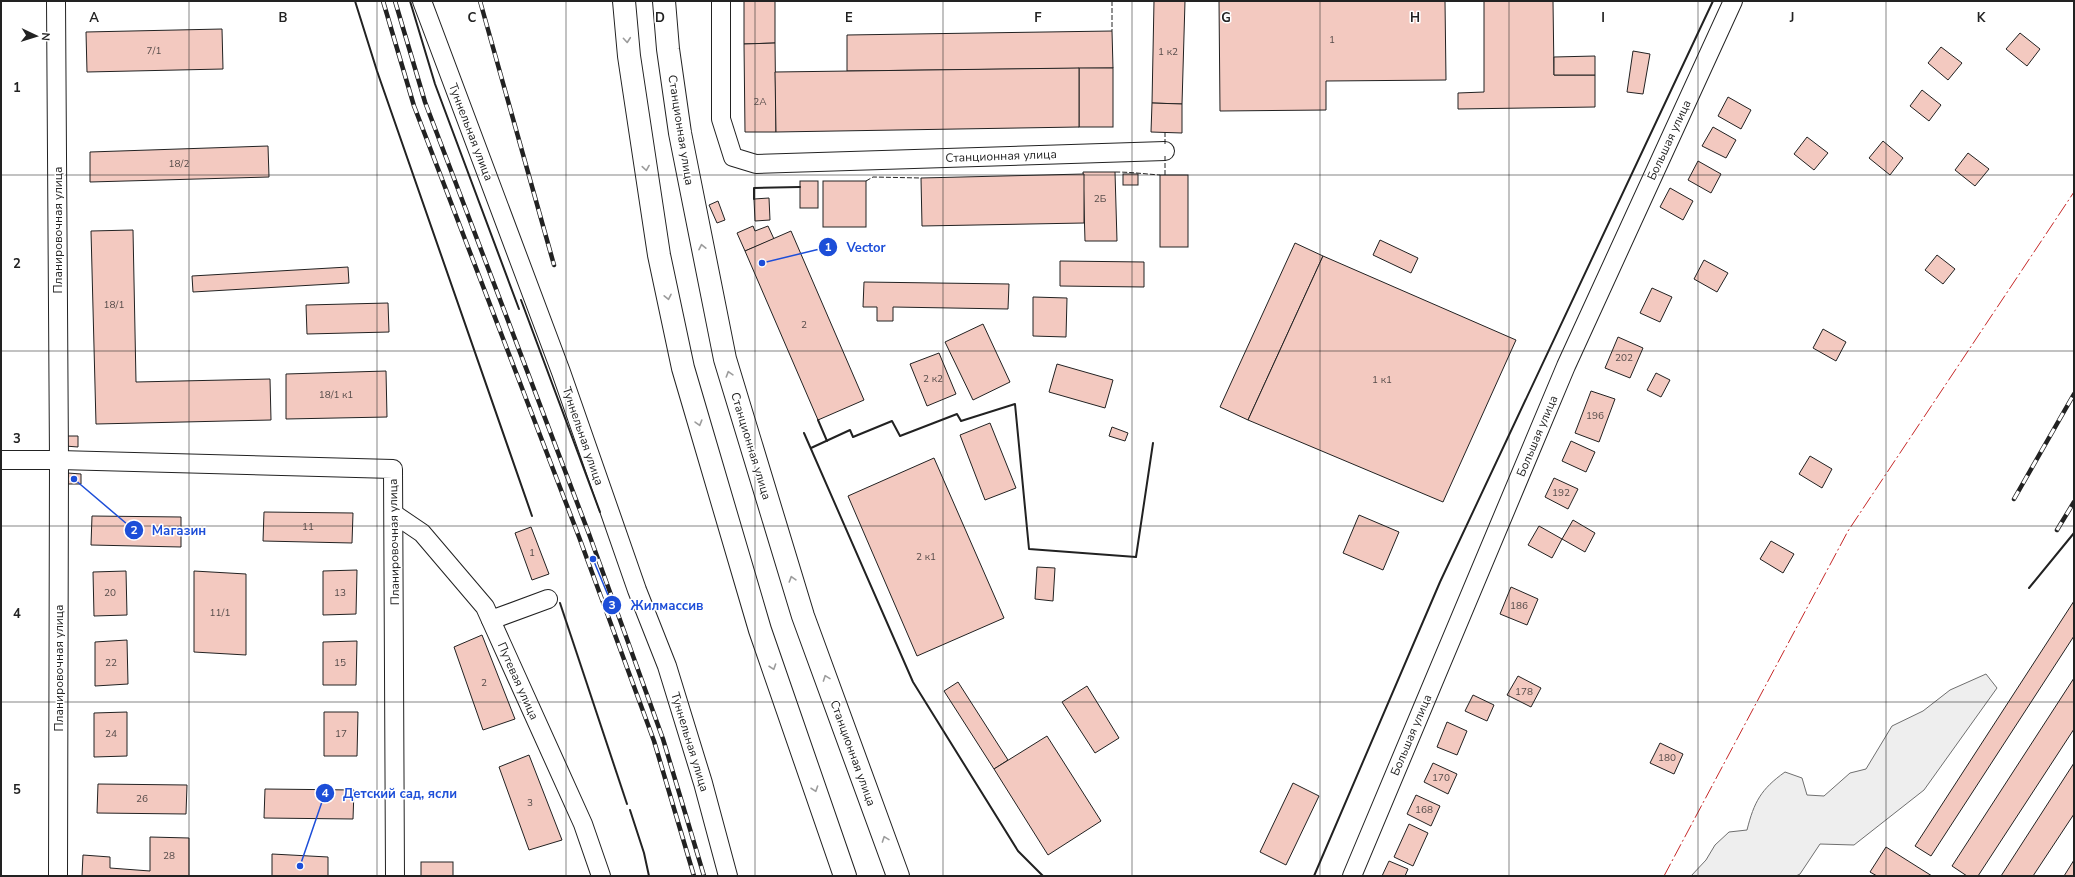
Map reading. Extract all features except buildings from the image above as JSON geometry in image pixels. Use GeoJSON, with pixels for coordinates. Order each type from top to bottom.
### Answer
{"type":"FeatureCollection","features":[{"type":"Feature","properties":{"kind":"main road"},"geometry":{"type":"LineString","coordinates":[[624,1],[629,56],[659,255],[683,368],[760,630],[846,876]]}},
{"type":"Feature","properties":{"kind":"main road","name":"Станционная улица"},"geometry":{"type":"LineString","coordinates":[[664,1],[668,49],[680,134],[725,359],[803,616],[898,876]]}},
{"type":"Feature","properties":{"kind":"street","name":"Планировочная улица"},"geometry":{"type":"LineString","coordinates":[[56,1],[59,460],[58,876]]}},
{"type":"Feature","properties":{"kind":"street","name":"Туннельная улица"},"geometry":{"type":"LineString","coordinates":[[422,1],[561,372],[638,590],[667,666],[703,783],[728,876]]}},
{"type":"Feature","properties":{"kind":"street","name":"Станционная улица"},"geometry":{"type":"LineString","coordinates":[[721,1],[721,119],[733,157],[756,164],[1165,151]]}},
{"type":"Feature","properties":{"kind":"street","name":"Большая улица"},"geometry":{"type":"LineString","coordinates":[[1352,876],[1566,366],[1733,1]]}},
{"type":"Feature","properties":{"kind":"street","name":"Планировочная улица"},"geometry":{"type":"LineString","coordinates":[[1,460],[59,460],[393,469],[395,876]]}},
{"type":"Feature","properties":{"kind":"street","name":"Путевая улица"},"geometry":{"type":"LineString","coordinates":[[394,514],[422,533],[486,607],[583,824],[601,876]]}},
{"type":"Feature","properties":{"kind":"street"},"geometry":{"type":"LineString","coordinates":[[491,620],[548,599]]}},
{"type":"Feature","properties":{"kind":"shaded area"},"geometry":{"type":"Polygon","coordinates":[[[1986,674],[1997,688],[1924,790],[1854,845],[1820,844],[1800,874],[1796,876],[1691,876],[1706,860],[1715,845],[1729,832],[1747,830],[1756,804],[1764,790],[1785,772],[1802,778],[1807,795],[1824,796],[1850,773],[1866,769],[1892,726],[1923,711],[1950,690],[1986,674]]]}},
{"type":"Feature","properties":{"kind":"railway"},"geometry":{"type":"LineString","coordinates":[[383,1],[414,106],[579,537],[654,741],[694,876]]}},
{"type":"Feature","properties":{"kind":"railway"},"geometry":{"type":"LineString","coordinates":[[395,1],[425,102],[589,534],[663,739],[704,876]]}},
{"type":"Feature","properties":{"kind":"railway"},"geometry":{"type":"LineString","coordinates":[[480,1],[554,265]]}},
{"type":"Feature","properties":{"kind":"railway"},"geometry":{"type":"LineString","coordinates":[[2014,499],[2074,394]]}},
{"type":"Feature","properties":{"kind":"railway"},"geometry":{"type":"LineString","coordinates":[[2057,530],[2074,502]]}},
{"type":"Feature","properties":{"kind":"fence"},"geometry":{"type":"LineString","coordinates":[[1112,1],[1112,31]]}},
{"type":"Feature","properties":{"kind":"fence"},"geometry":{"type":"LineString","coordinates":[[1165,132],[1165,144]]}},
{"type":"Feature","properties":{"kind":"fence"},"geometry":{"type":"LineString","coordinates":[[1165,156],[1165,175]]}},
{"type":"Feature","properties":{"kind":"fence"},"geometry":{"type":"LineString","coordinates":[[1115,172],[1160,175]]}},
{"type":"Feature","properties":{"kind":"fence"},"geometry":{"type":"LineString","coordinates":[[866,181],[873,177],[921,178]]}},
{"type":"Feature","properties":{"kind":"wall"},"geometry":{"type":"LineString","coordinates":[[355,1],[377,71],[532,516]]}},
{"type":"Feature","properties":{"kind":"wall"},"geometry":{"type":"LineString","coordinates":[[410,1],[435,84],[519,309]]}},
{"type":"Feature","properties":{"kind":"wall"},"geometry":{"type":"LineString","coordinates":[[1314,876],[1440,582],[1713,1]]}},
{"type":"Feature","properties":{"kind":"wall"},"geometry":{"type":"LineString","coordinates":[[754,199],[754,188],[800,187]]}},
{"type":"Feature","properties":{"kind":"wall"},"geometry":{"type":"LineString","coordinates":[[521,300],[600,512]]}},
{"type":"Feature","properties":{"kind":"wall"},"geometry":{"type":"LineString","coordinates":[[811,448],[850,430],[853,437],[892,421],[900,436],[957,414],[961,421],[1015,404],[1029,549],[1136,557],[1153,443]]}},
{"type":"Feature","properties":{"kind":"wall"},"geometry":{"type":"LineString","coordinates":[[818,420],[827,441]]}},
{"type":"Feature","properties":{"kind":"wall"},"geometry":{"type":"LineString","coordinates":[[804,433],[913,682],[1018,851],[1043,876]]}},
{"type":"Feature","properties":{"kind":"wall"},"geometry":{"type":"LineString","coordinates":[[2029,588],[2074,533]]}},
{"type":"Feature","properties":{"kind":"wall"},"geometry":{"type":"LineString","coordinates":[[560,603],[627,804]]}},
{"type":"Feature","properties":{"kind":"wall"},"geometry":{"type":"LineString","coordinates":[[630,810],[644,853],[649,876]]}},
{"type":"Feature","properties":{"kind":"power"},"geometry":{"type":"LineString","coordinates":[[1664,876],[1848,531],[2074,192]]}},
{"type":"Feature","properties":{"kind":"place","name":"Vector"},"geometry":{"type":"Point","coordinates":[762,263]}},
{"type":"Feature","properties":{"kind":"place","name":"Магазин"},"geometry":{"type":"Point","coordinates":[74,479]}},
{"type":"Feature","properties":{"kind":"place","name":"Жилмассив"},"geometry":{"type":"Point","coordinates":[593,559]}},
{"type":"Feature","properties":{"kind":"place","name":"Детский сад, ясли"},"geometry":{"type":"Point","coordinates":[300,866]}}]}
